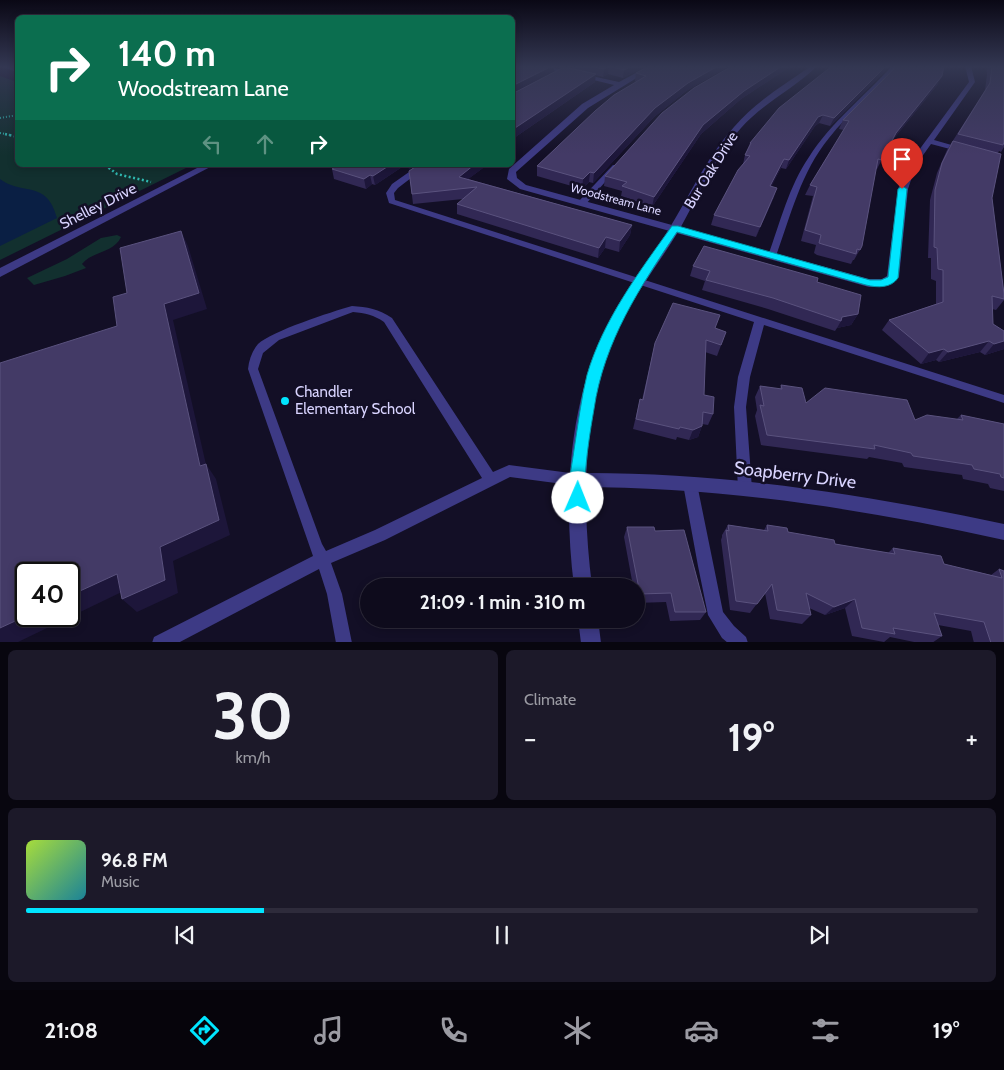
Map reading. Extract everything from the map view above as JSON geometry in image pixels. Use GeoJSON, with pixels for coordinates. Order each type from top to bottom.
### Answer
{"type":"FeatureCollection","features":[{"type":"Feature","properties":{"kind":"street","name":"Woodstream Lane"},"geometry":{"type":"LineString","coordinates":[[601,96],[585,106],[512,171],[512,179],[523,187],[870,283],[881,284],[890,281],[894,272],[902,189],[912,165],[962,96]]}},
{"type":"Feature","properties":{"kind":"street","name":"Bur Oak Drive"},"geometry":{"type":"LineString","coordinates":[[582,578],[578,480],[587,409],[594,374],[610,332],[638,281],[675,228],[728,138],[744,120],[775,96]]}},
{"type":"Feature","properties":{"kind":"street"},"geometry":{"type":"LineString","coordinates":[[929,141],[976,153]]}},
{"type":"Feature","properties":{"kind":"street","name":"Shelley Drive"},"geometry":{"type":"LineString","coordinates":[[0,273],[206,167]]}},
{"type":"Feature","properties":{"kind":"street","name":"Soapberry Drive"},"geometry":{"type":"LineString","coordinates":[[578,480],[667,481],[792,493],[922,514],[1004,532]]}},
{"type":"Feature","properties":{"kind":"street"},"geometry":{"type":"LineString","coordinates":[[590,628],[592,642]]}},
{"type":"Feature","properties":{"kind":"lane"},"geometry":{"type":"LineString","coordinates":[[772,256],[801,176],[812,157],[826,136],[866,96]]}},
{"type":"Feature","properties":{"kind":"lane"},"geometry":{"type":"LineString","coordinates":[[582,203],[620,160]]}},
{"type":"Feature","properties":{"kind":"lane"},"geometry":{"type":"LineString","coordinates":[[421,167],[395,186],[390,192],[392,201],[1004,399]]}},
{"type":"Feature","properties":{"kind":"lane"},"geometry":{"type":"LineString","coordinates":[[344,642],[339,616],[323,559],[316,548],[253,369],[254,360],[258,352],[275,336],[352,309],[366,310],[379,314],[388,320],[491,480]]}},
{"type":"Feature","properties":{"kind":"lane"},"geometry":{"type":"LineString","coordinates":[[745,489],[740,407],[744,377],[760,320]]}},
{"type":"Feature","properties":{"kind":"lane"},"geometry":{"type":"LineString","coordinates":[[160,642],[323,559],[380,535],[509,471],[578,480]]}},
{"type":"Feature","properties":{"kind":"lane"},"geometry":{"type":"LineString","coordinates":[[690,484],[704,566],[716,615],[728,632],[740,642]]}},
{"type":"Feature","properties":{"kind":"path"},"geometry":{"type":"LineString","coordinates":[[0,118],[15,116]]}},
{"type":"Feature","properties":{"kind":"path"},"geometry":{"type":"LineString","coordinates":[[0,133],[15,136]]}},
{"type":"Feature","properties":{"kind":"path"},"geometry":{"type":"LineString","coordinates":[[107,167],[117,174],[157,183]]}},
{"type":"Feature","properties":{"kind":"green space"},"geometry":{"type":"Polygon","coordinates":[[[0,96],[15,96],[15,167],[188,167],[0,260],[0,96]]]}},
{"type":"Feature","properties":{"kind":"green space"},"geometry":{"type":"Polygon","coordinates":[[[117,235],[121,237],[118,242],[82,264],[86,268],[34,285],[27,278],[67,259],[101,238],[117,235]]]}},
{"type":"Feature","properties":{"kind":"water"},"geometry":{"type":"Polygon","coordinates":[[[0,179],[8,184],[40,193],[53,206],[57,218],[0,246],[0,179]]]}},
{"type":"Feature","properties":{"kind":"building"},"geometry":{"type":"Polygon","coordinates":[[[515,96],[563,96],[515,128],[515,96]]]}},
{"type":"Feature","properties":{"kind":"building"},"geometry":{"type":"Polygon","coordinates":[[[613,96],[671,96],[655,108],[594,173],[590,172],[583,179],[537,166],[613,96]]]}},
{"type":"Feature","properties":{"kind":"building"},"geometry":{"type":"Polygon","coordinates":[[[684,96],[738,96],[703,125],[654,197],[622,186],[627,182],[605,176],[662,113],[684,96]]]}},
{"type":"Feature","properties":{"kind":"building"},"geometry":{"type":"Polygon","coordinates":[[[794,96],[856,96],[834,118],[823,115],[818,117],[789,160],[784,159],[770,186],[777,188],[760,227],[714,215],[738,170],[750,156],[745,155],[750,143],[779,108],[794,96]]]}},
{"type":"Feature","properties":{"kind":"building"},"geometry":{"type":"Polygon","coordinates":[[[867,96],[926,96],[896,133],[882,160],[878,159],[862,246],[860,250],[857,249],[856,254],[819,243],[821,235],[805,230],[817,187],[810,185],[849,121],[843,120],[867,96]]]}},
{"type":"Feature","properties":{"kind":"building"},"geometry":{"type":"Polygon","coordinates":[[[982,96],[1004,96],[1003,145],[958,134],[982,96]]]}},
{"type":"Feature","properties":{"kind":"building"},"geometry":{"type":"Polygon","coordinates":[[[953,141],[1001,154],[992,198],[1004,299],[992,296],[993,324],[1004,331],[1004,341],[994,344],[989,341],[948,352],[944,349],[929,353],[889,320],[943,302],[943,270],[938,269],[937,248],[934,247],[935,190],[942,163],[953,141]]]}},
{"type":"Feature","properties":{"kind":"building"},"geometry":{"type":"Polygon","coordinates":[[[336,167],[387,167],[373,176],[370,175],[364,179],[332,169],[336,167]]]}},
{"type":"Feature","properties":{"kind":"building"},"geometry":{"type":"Polygon","coordinates":[[[415,167],[472,167],[459,177],[632,225],[620,241],[606,237],[599,248],[457,204],[477,187],[412,194],[409,171],[415,167]]]}},
{"type":"Feature","properties":{"kind":"building"},"geometry":{"type":"Polygon","coordinates":[[[181,231],[199,293],[164,304],[200,466],[206,464],[219,520],[160,547],[165,580],[122,599],[117,574],[80,591],[80,562],[15,562],[15,621],[0,628],[0,363],[117,326],[113,297],[127,293],[120,248],[181,231]]]}},
{"type":"Feature","properties":{"kind":"building"},"geometry":{"type":"Polygon","coordinates":[[[704,246],[818,278],[817,282],[861,295],[858,314],[842,317],[841,321],[773,298],[706,280],[710,271],[693,266],[704,246]]]}},
{"type":"Feature","properties":{"kind":"building"},"geometry":{"type":"Polygon","coordinates":[[[673,303],[720,315],[715,328],[726,332],[721,345],[706,340],[704,395],[714,397],[713,414],[703,412],[702,426],[693,430],[680,427],[679,429],[636,419],[640,399],[643,400],[655,343],[673,303]]]}},
{"type":"Feature","properties":{"kind":"building"},"geometry":{"type":"Polygon","coordinates":[[[781,385],[802,388],[806,403],[825,388],[907,400],[915,420],[927,415],[963,420],[961,415],[1004,424],[1004,478],[1000,474],[974,469],[972,465],[913,456],[911,453],[874,445],[875,449],[767,435],[760,405],[764,406],[760,386],[782,389],[781,385]]]}},
{"type":"Feature","properties":{"kind":"building"},"geometry":{"type":"Polygon","coordinates":[[[728,525],[768,531],[767,525],[787,528],[788,532],[834,540],[835,544],[895,554],[893,548],[941,556],[944,564],[1002,578],[999,569],[1004,571],[1004,642],[991,642],[984,622],[934,613],[942,636],[893,628],[895,634],[862,628],[855,599],[834,607],[806,593],[811,615],[777,610],[772,584],[757,604],[736,601],[726,530],[729,531],[728,525]]]}},
{"type":"Feature","properties":{"kind":"building"},"geometry":{"type":"Polygon","coordinates":[[[627,527],[654,527],[655,531],[684,530],[706,612],[675,612],[671,593],[645,594],[645,578],[637,578],[627,527]]]}},
{"type":"Feature","properties":{"kind":"place","name":"Chandler Elementary School"},"geometry":{"type":"Point","coordinates":[285,401]}},
{"type":"Feature","properties":{"kind":"route"},"geometry":{"type":"LineString","coordinates":[[578,498],[578,480],[587,409],[594,374],[610,332],[637,283],[675,228],[870,283],[881,284],[893,278],[902,189]]}}]}
